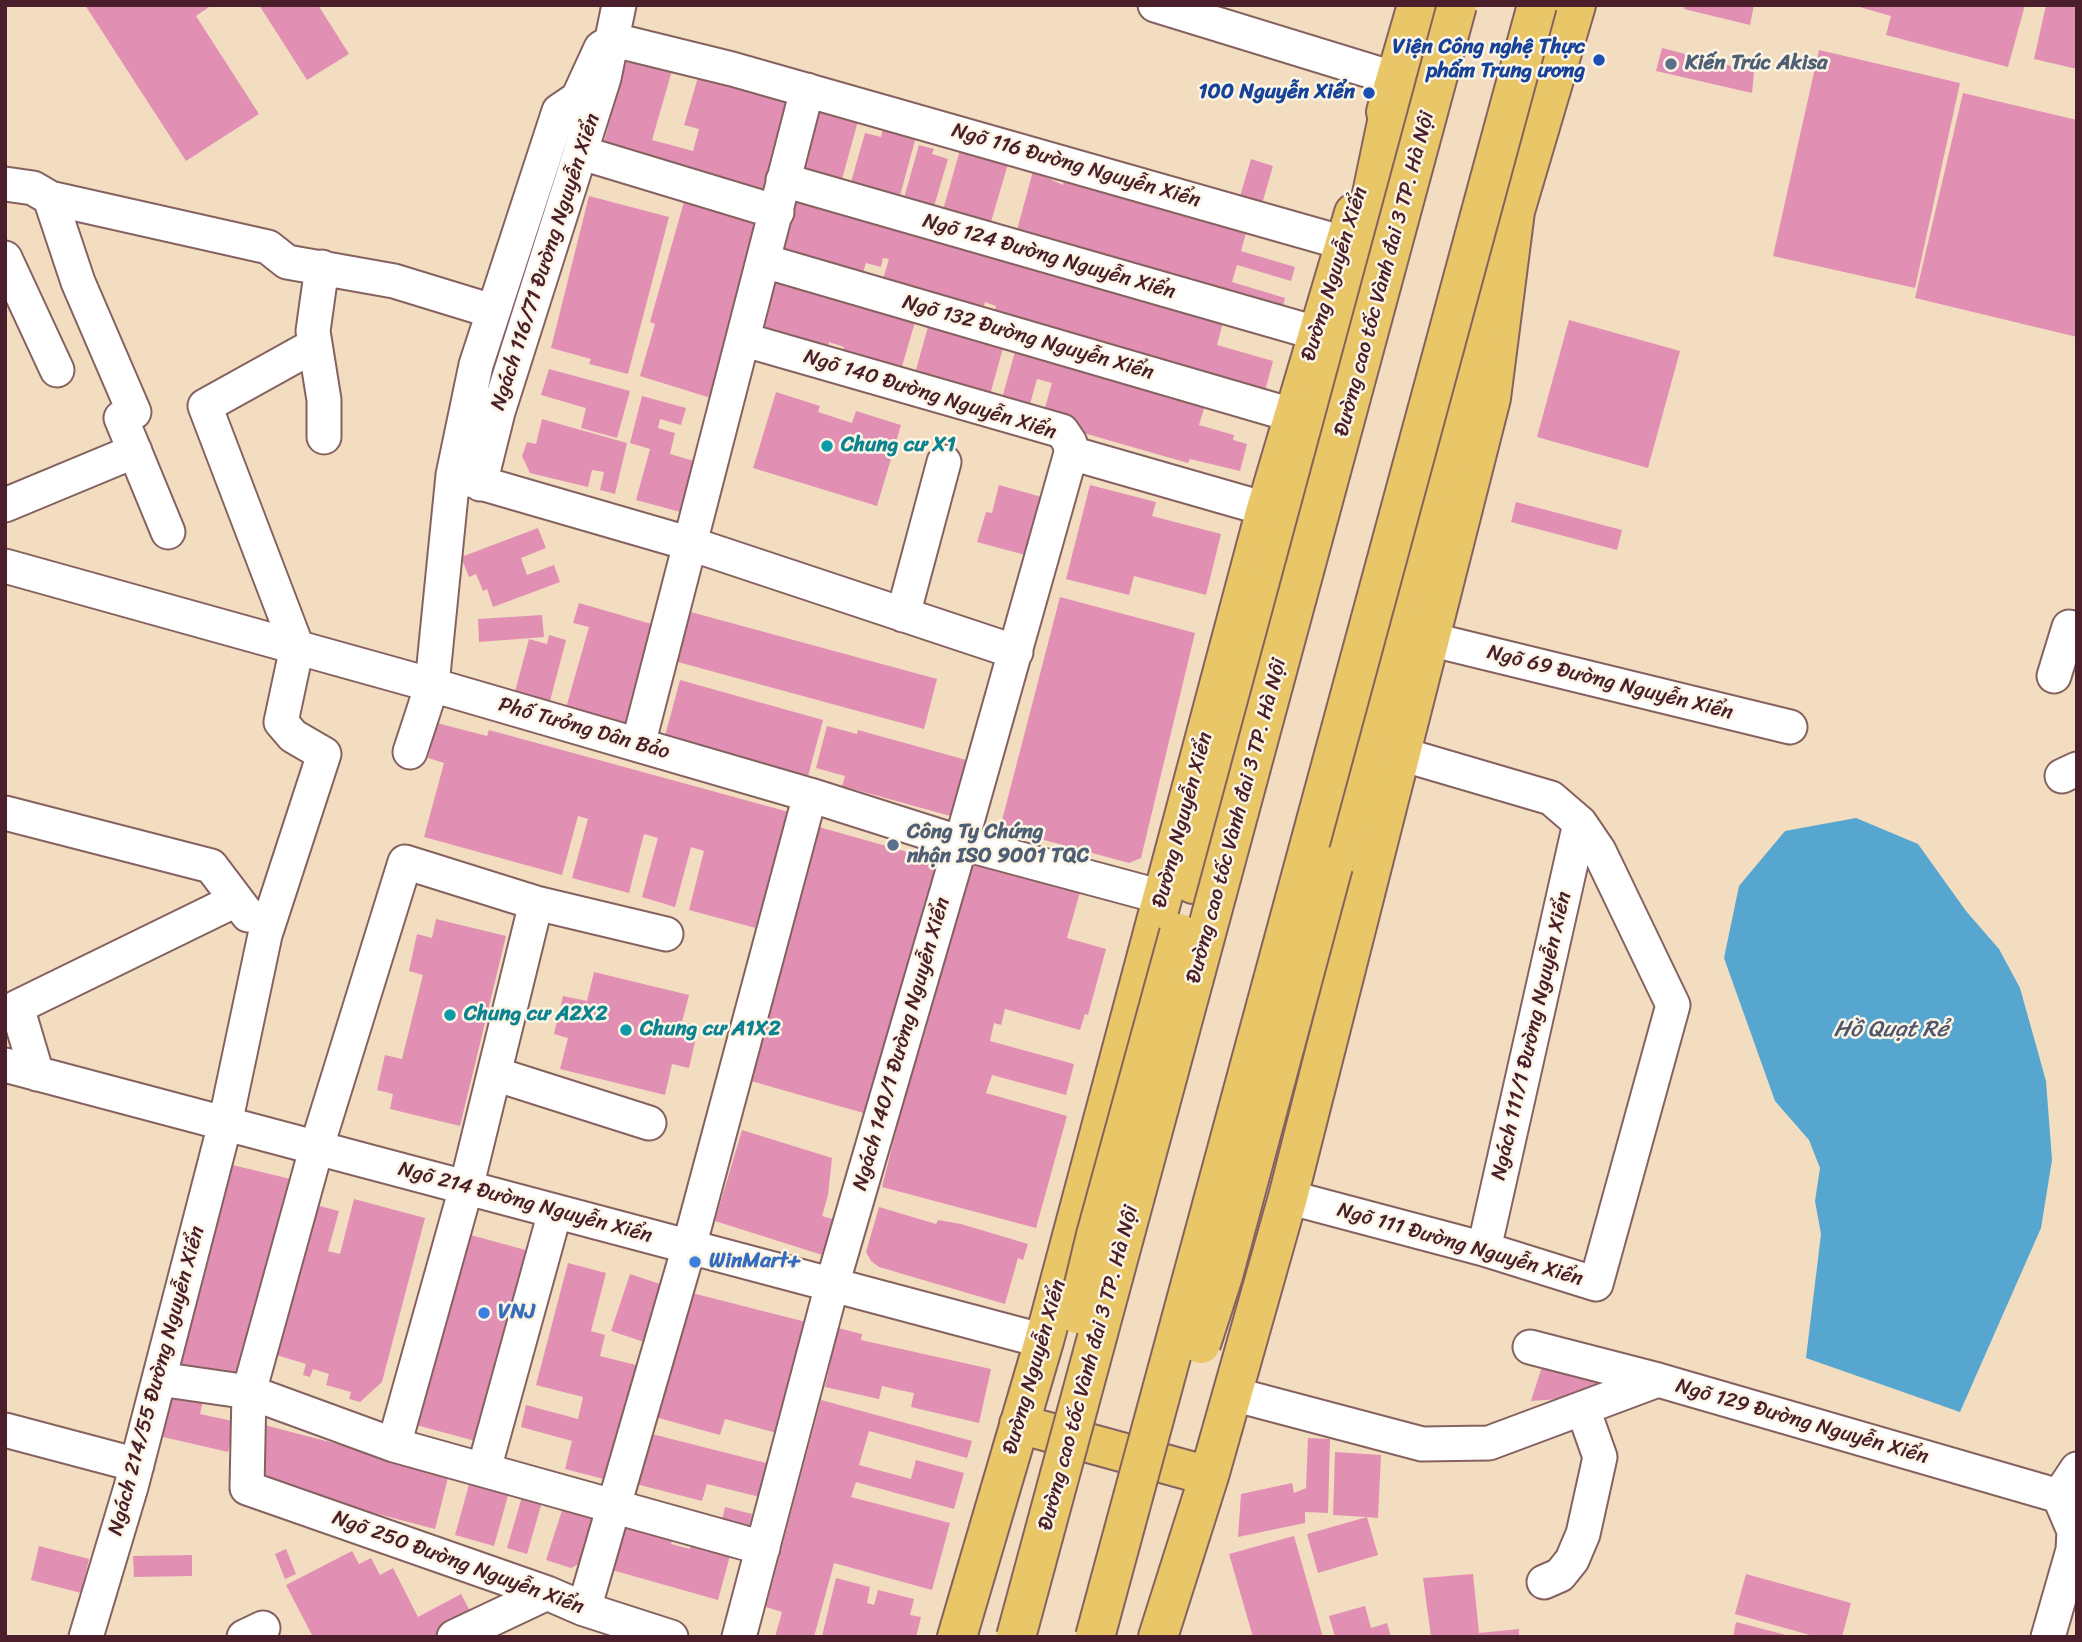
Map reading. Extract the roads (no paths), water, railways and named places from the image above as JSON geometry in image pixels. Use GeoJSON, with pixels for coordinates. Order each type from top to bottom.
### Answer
{"type":"FeatureCollection","features":[{"type":"Feature","properties":{"kind":"main road","name":"Đường Nguyễn Xiển"},"geometry":{"type":"LineString","coordinates":[[957,1637],[1178,890],[1266,509],[1316,333],[1417,5]]}},
{"type":"Feature","properties":{"kind":"main road","name":"Đường Nguyễn Xiển"},"geometry":{"type":"LineString","coordinates":[[1003,1637],[1059,1435],[1154,1069],[1308,518],[1446,5]]}},
{"type":"Feature","properties":{"kind":"main road","name":"Đường cao tốc Vành đai 3 TP. Hà Nội"},"geometry":{"type":"LineString","coordinates":[[1016,1637],[1457,5]]}},
{"type":"Feature","properties":{"kind":"main road"},"geometry":{"type":"LineString","coordinates":[[1096,1637],[1537,5]]}},
{"type":"Feature","properties":{"kind":"main road"},"geometry":{"type":"LineString","coordinates":[[1109,1637],[1223,1276],[1464,375],[1576,5]]}},
{"type":"Feature","properties":{"kind":"main road"},"geometry":{"type":"LineString","coordinates":[[1003,1637],[1178,890],[1345,323],[1396,79]]}},
{"type":"Feature","properties":{"kind":"main road"},"geometry":{"type":"LineString","coordinates":[[1158,1637],[1209,1476],[1288,1197],[1491,398],[1510,230]]}},
{"type":"Feature","properties":{"kind":"main road"},"geometry":{"type":"LineString","coordinates":[[1019,1424],[1209,1476]]}},
{"type":"Feature","properties":{"kind":"street","name":"Ngách 116/71 Đường Nguyễn Xiển"},"geometry":{"type":"LineString","coordinates":[[466,479],[498,412],[582,153],[614,40],[619,5]]}},
{"type":"Feature","properties":{"kind":"street"},"geometry":{"type":"LineString","coordinates":[[1155,5],[1396,79]]}},
{"type":"Feature","properties":{"kind":"street","name":"Ngõ 116 Đường Nguyễn Xiển"},"geometry":{"type":"LineString","coordinates":[[614,40],[807,90],[1345,243]]}},
{"type":"Feature","properties":{"kind":"street"},"geometry":{"type":"LineString","coordinates":[[410,751],[432,685],[466,479],[476,365],[558,111],[578,98],[601,48],[614,40]]}},
{"type":"Feature","properties":{"kind":"street"},"geometry":{"type":"LineString","coordinates":[[638,745],[745,340],[807,90]]}},
{"type":"Feature","properties":{"kind":"street"},"geometry":{"type":"LineString","coordinates":[[582,153],[777,212]]}},
{"type":"Feature","properties":{"kind":"street","name":"Ngõ 124 Đường Nguyễn Xiển"},"geometry":{"type":"LineString","coordinates":[[783,180],[1316,333]]}},
{"type":"Feature","properties":{"kind":"street"},"geometry":{"type":"LineString","coordinates":[[5,184],[33,188],[50,198],[268,247],[287,262],[394,281],[492,311]]}},
{"type":"Feature","properties":{"kind":"street"},"geometry":{"type":"LineString","coordinates":[[50,198],[78,282],[134,412],[121,418],[168,533]]}},
{"type":"Feature","properties":{"kind":"street"},"geometry":{"type":"LineString","coordinates":[[5,258],[57,370]]}},
{"type":"Feature","properties":{"kind":"street","name":"Ngõ 132 Đường Nguyễn Xiển"},"geometry":{"type":"LineString","coordinates":[[764,261],[1292,415]]}},
{"type":"Feature","properties":{"kind":"street"},"geometry":{"type":"LineString","coordinates":[[322,267],[313,331],[324,400],[324,437]]}},
{"type":"Feature","properties":{"kind":"street","name":"Ngõ 140 Đường Nguyễn Xiển"},"geometry":{"type":"LineString","coordinates":[[745,340],[1062,431],[1070,443],[1070,453],[1266,509]]}},
{"type":"Feature","properties":{"kind":"street"},"geometry":{"type":"LineString","coordinates":[[297,648],[205,405],[315,345]]}},
{"type":"Feature","properties":{"kind":"street"},"geometry":{"type":"LineString","coordinates":[[5,505],[135,451]]}},
{"type":"Feature","properties":{"kind":"street","name":"Ngách 140/1 Đường Nguyễn Xiển"},"geometry":{"type":"LineString","coordinates":[[739,1637],[832,1285],[1016,653],[1070,453]]}},
{"type":"Feature","properties":{"kind":"street"},"geometry":{"type":"LineString","coordinates":[[904,615],[944,462]]}},
{"type":"Feature","properties":{"kind":"street"},"geometry":{"type":"LineString","coordinates":[[466,479],[691,544],[1016,653]]}},
{"type":"Feature","properties":{"kind":"street","name":"Phố Tưởng Dân Bảo"},"geometry":{"type":"LineString","coordinates":[[5,566],[432,685],[810,795],[961,843],[1178,890]]}},
{"type":"Feature","properties":{"kind":"street"},"geometry":{"type":"LineString","coordinates":[[2054,676],[2069,627],[2077,629]]}},
{"type":"Feature","properties":{"kind":"street","name":"Ngõ 69 Đường Nguyễn Xiển"},"geometry":{"type":"LineString","coordinates":[[1429,639],[1790,727]]}},
{"type":"Feature","properties":{"kind":"street","name":"Ngách 214/55 Đường Nguyễn Xiển"},"geometry":{"type":"LineString","coordinates":[[86,1637],[137,1465],[225,1124],[265,935],[324,754],[293,736],[281,722],[297,648]]}},
{"type":"Feature","properties":{"kind":"street"},"geometry":{"type":"LineString","coordinates":[[1401,754],[1551,798],[1580,823]]}},
{"type":"Feature","properties":{"kind":"street"},"geometry":{"type":"LineString","coordinates":[[584,1609],[689,1247],[810,795]]}},
{"type":"Feature","properties":{"kind":"street"},"geometry":{"type":"LineString","coordinates":[[5,813],[211,866],[265,935]]}},
{"type":"Feature","properties":{"kind":"street","name":"Ngõ 111 Đường Nguyễn Xiển"},"geometry":{"type":"LineString","coordinates":[[1288,1197],[1484,1249],[1596,1284],[1673,1005],[1600,851],[1580,823]]}},
{"type":"Feature","properties":{"kind":"street","name":"Ngách 111/1 Đường Nguyễn Xiển"},"geometry":{"type":"LineString","coordinates":[[1484,1249],[1580,823]]}},
{"type":"Feature","properties":{"kind":"street"},"geometry":{"type":"LineString","coordinates":[[249,1392],[317,1146],[405,862],[537,902],[666,934]]}},
{"type":"Feature","properties":{"kind":"street"},"geometry":{"type":"LineString","coordinates":[[37,1074],[17,1007],[236,900]]}},
{"type":"Feature","properties":{"kind":"street"},"geometry":{"type":"LineString","coordinates":[[394,1445],[466,1188],[537,902]]}},
{"type":"Feature","properties":{"kind":"street","name":"Ngõ 214 Đường Nguyễn Xiển"},"geometry":{"type":"LineString","coordinates":[[5,1065],[1044,1341]]}},
{"type":"Feature","properties":{"kind":"street"},"geometry":{"type":"LineString","coordinates":[[495,1074],[649,1123]]}},
{"type":"Feature","properties":{"kind":"street"},"geometry":{"type":"LineString","coordinates":[[484,1469],[555,1212]]}},
{"type":"Feature","properties":{"kind":"street"},"geometry":{"type":"LineString","coordinates":[[1531,1347],[1658,1380]]}},
{"type":"Feature","properties":{"kind":"street"},"geometry":{"type":"LineString","coordinates":[[159,1379],[249,1392],[394,1445],[763,1548]]}},
{"type":"Feature","properties":{"kind":"street","name":"Ngõ 129 Đường Nguyễn Xiển"},"geometry":{"type":"LineString","coordinates":[[1233,1394],[1422,1444],[1489,1443],[1658,1380],[2068,1483]]}},
{"type":"Feature","properties":{"kind":"street","name":"Ngõ 250 Đường Nguyễn Xiển"},"geometry":{"type":"LineString","coordinates":[[249,1392],[247,1488],[547,1592],[584,1609],[671,1637]]}},
{"type":"Feature","properties":{"kind":"street"},"geometry":{"type":"LineString","coordinates":[[1544,1582],[1560,1575],[1572,1560],[1583,1534],[1600,1457],[1583,1409]]}},
{"type":"Feature","properties":{"kind":"street"},"geometry":{"type":"LineString","coordinates":[[5,1430],[137,1465]]}},
{"type":"Feature","properties":{"kind":"street"},"geometry":{"type":"LineString","coordinates":[[2048,1637],[2073,1550],[2074,1531],[2068,1483]]}},
{"type":"Feature","properties":{"kind":"street"},"geometry":{"type":"LineString","coordinates":[[454,1637],[547,1592]]}},
{"type":"Feature","properties":{"kind":"water","name":"Hồ Quạt Rẻ"},"geometry":{"type":"Polygon","coordinates":[[[1856,818],[1918,844],[1966,911],[1999,949],[2020,988],[2046,1081],[2052,1160],[2041,1228],[1960,1412],[1806,1358],[1821,1234],[1815,1201],[1820,1168],[1809,1140],[1775,1101],[1724,958],[1739,886],[1785,831],[1856,818]]]}},
{"type":"Feature","properties":{"kind":"place","name":"Viện Công nghệ Thực phẩm Trung ương"},"geometry":{"type":"Point","coordinates":[1599,60]}},
{"type":"Feature","properties":{"kind":"place","name":"Kiến Trúc Akisa"},"geometry":{"type":"Point","coordinates":[1671,64]}},
{"type":"Feature","properties":{"kind":"place","name":"100 Nguyễn Xiển"},"geometry":{"type":"Point","coordinates":[1369,93]}},
{"type":"Feature","properties":{"kind":"place","name":"Chung cư X1"},"geometry":{"type":"Point","coordinates":[827,446]}},
{"type":"Feature","properties":{"kind":"place","name":"Công Ty Chứng nhận ISO 9001 TQC"},"geometry":{"type":"Point","coordinates":[893,845]}},
{"type":"Feature","properties":{"kind":"place","name":"Chung cư A2X2"},"geometry":{"type":"Point","coordinates":[450,1015]}},
{"type":"Feature","properties":{"kind":"place","name":"Chung cư A1X2"},"geometry":{"type":"Point","coordinates":[626,1030]}},
{"type":"Feature","properties":{"kind":"place","name":"WinMart+"},"geometry":{"type":"Point","coordinates":[695,1262]}},
{"type":"Feature","properties":{"kind":"place","name":"VNJ"},"geometry":{"type":"Point","coordinates":[484,1313]}}]}
